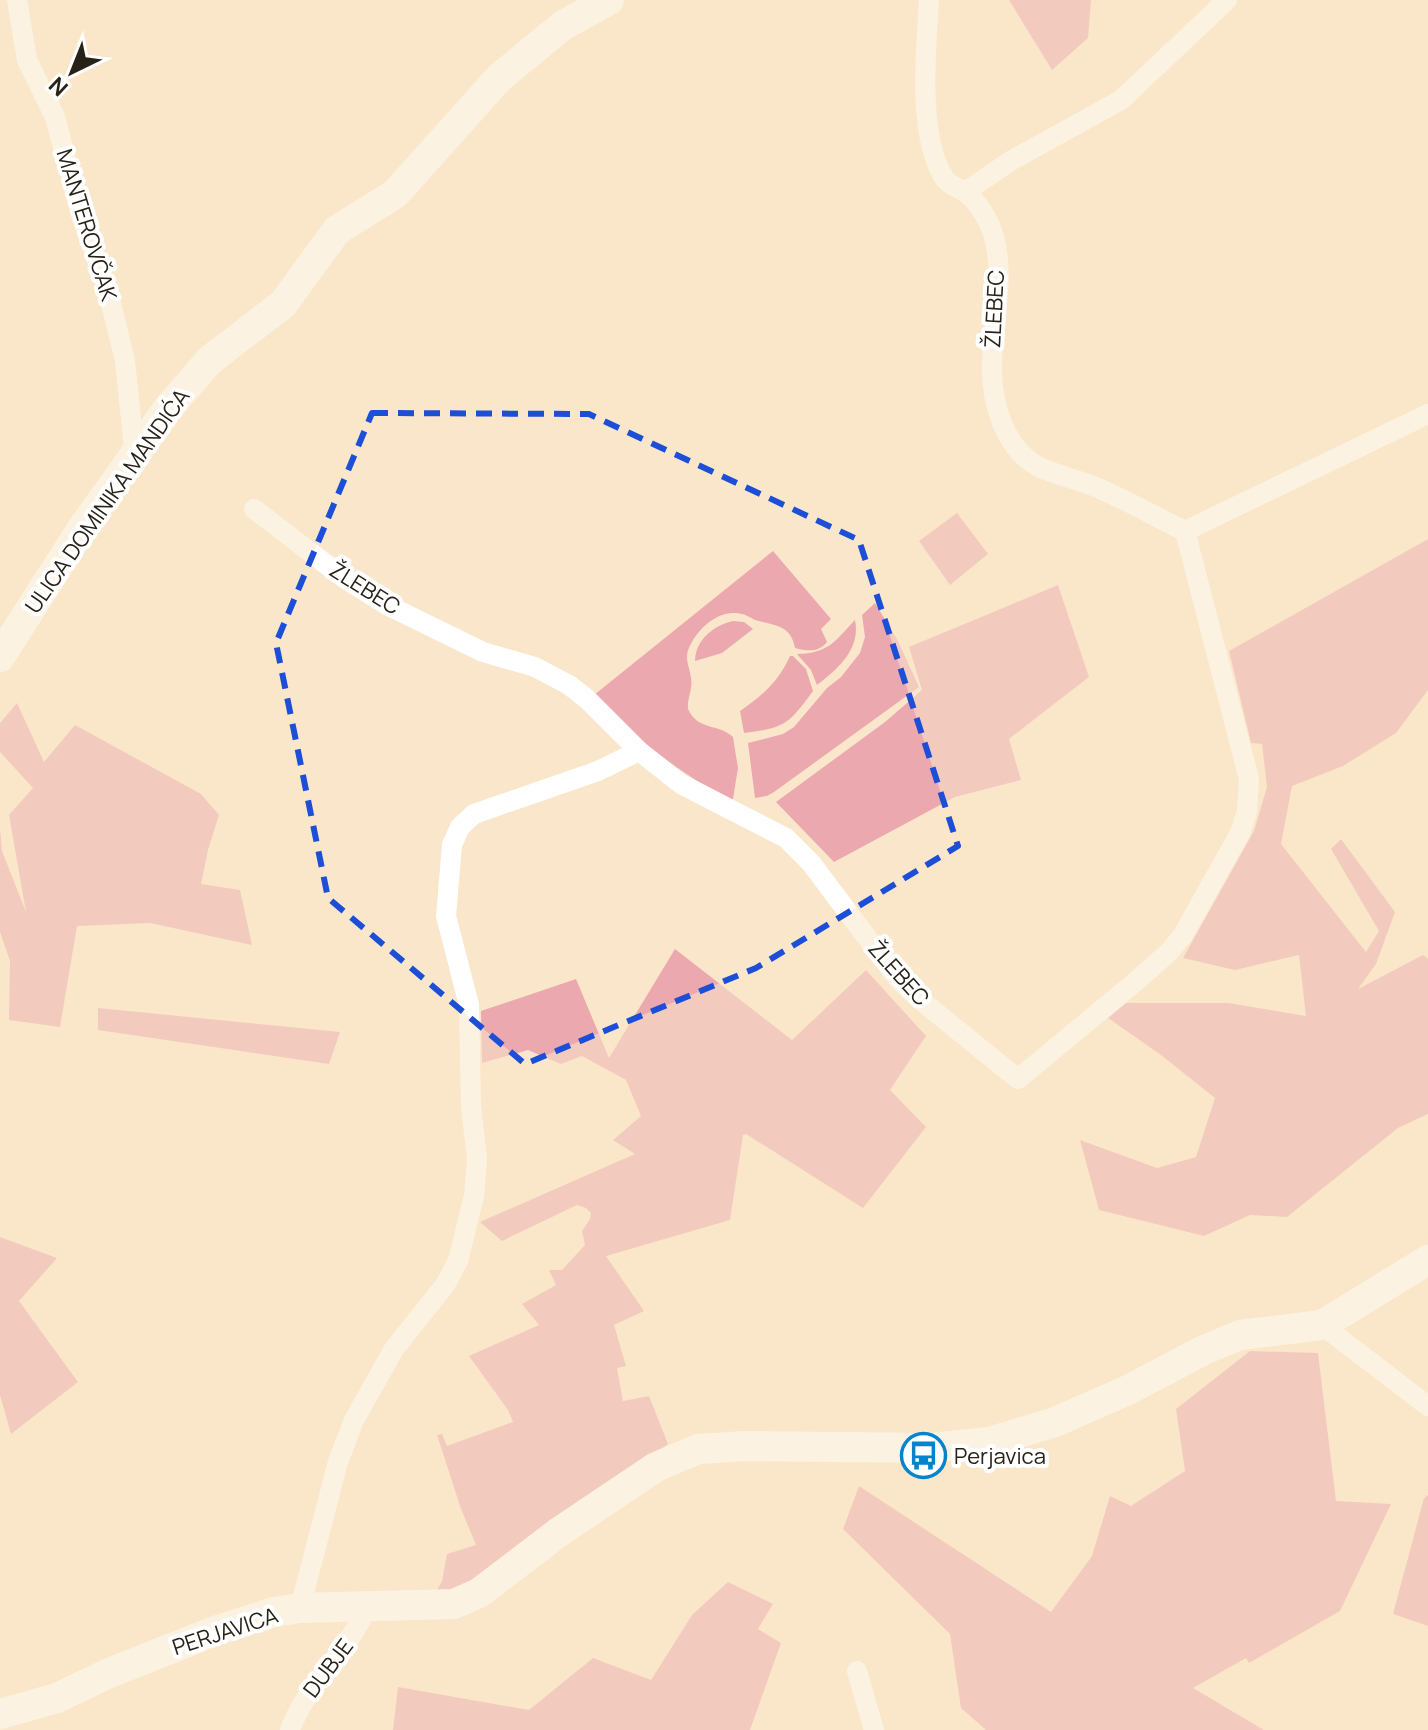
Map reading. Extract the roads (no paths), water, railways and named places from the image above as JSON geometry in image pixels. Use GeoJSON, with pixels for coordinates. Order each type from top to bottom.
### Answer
{"type":"FeatureCollection","features":[{"type":"Feature","properties":{"kind":"street","name":"MANTEROVČAK"},"geometry":{"type":"LineString","coordinates":[[17,0],[27,60],[55,117],[80,212],[109,295],[125,361],[135,457]]}},
{"type":"Feature","properties":{"kind":"street","name":"ULICA DOMINIKA MANDIĆA"},"geometry":{"type":"LineString","coordinates":[[0,657],[81,530],[169,407],[210,360],[283,304],[337,230],[395,194],[499,78],[562,26],[609,0]]}},
{"type":"Feature","properties":{"kind":"street","name":"ŽLEBEC"},"geometry":{"type":"LineString","coordinates":[[254,509],[344,578],[387,605],[483,652],[535,667],[569,685],[639,751],[681,784],[775,831],[797,847],[898,979],[1018,1079],[1169,952],[1183,935],[1240,833],[1247,812],[1249,779],[1185,531],[1110,493],[1042,468],[1014,443],[996,408],[992,366],[997,265],[994,236],[980,208],[965,192],[945,180],[929,133],[926,106],[929,0]]}},
{"type":"Feature","properties":{"kind":"street"},"geometry":{"type":"LineString","coordinates":[[965,192],[1012,160],[1121,100],[1227,0]]}},
{"type":"Feature","properties":{"kind":"street"},"geometry":{"type":"LineString","coordinates":[[1185,531],[1428,414]]}},
{"type":"Feature","properties":{"kind":"street"},"geometry":{"type":"LineString","coordinates":[[300,1608],[338,1462],[354,1420],[394,1349],[445,1285],[458,1261],[473,1205],[477,1159],[471,1106],[469,1005],[446,916],[455,835],[474,814],[598,771],[639,751]]}},
{"type":"Feature","properties":{"kind":"street","name":"PERJAVICA"},"geometry":{"type":"LineString","coordinates":[[0,1714],[57,1698],[107,1674],[215,1631],[274,1612],[300,1608],[454,1604],[479,1593],[559,1532],[656,1467],[698,1449],[746,1446],[930,1448],[989,1442],[1055,1422],[1240,1335],[1322,1325],[1428,1260]]}},
{"type":"Feature","properties":{"kind":"street"},"geometry":{"type":"LineString","coordinates":[[1322,1325],[1428,1406]]}},
{"type":"Feature","properties":{"kind":"street","name":"DUBJE"},"geometry":{"type":"LineString","coordinates":[[290,1730],[298,1707],[358,1627],[367,1606]]}},
{"type":"Feature","properties":{"kind":"street"},"geometry":{"type":"LineString","coordinates":[[857,1671],[874,1730]]}},
{"type":"Feature","properties":{"kind":"place","name":"Perjavica"},"geometry":{"type":"Point","coordinates":[923,1456]}}]}
